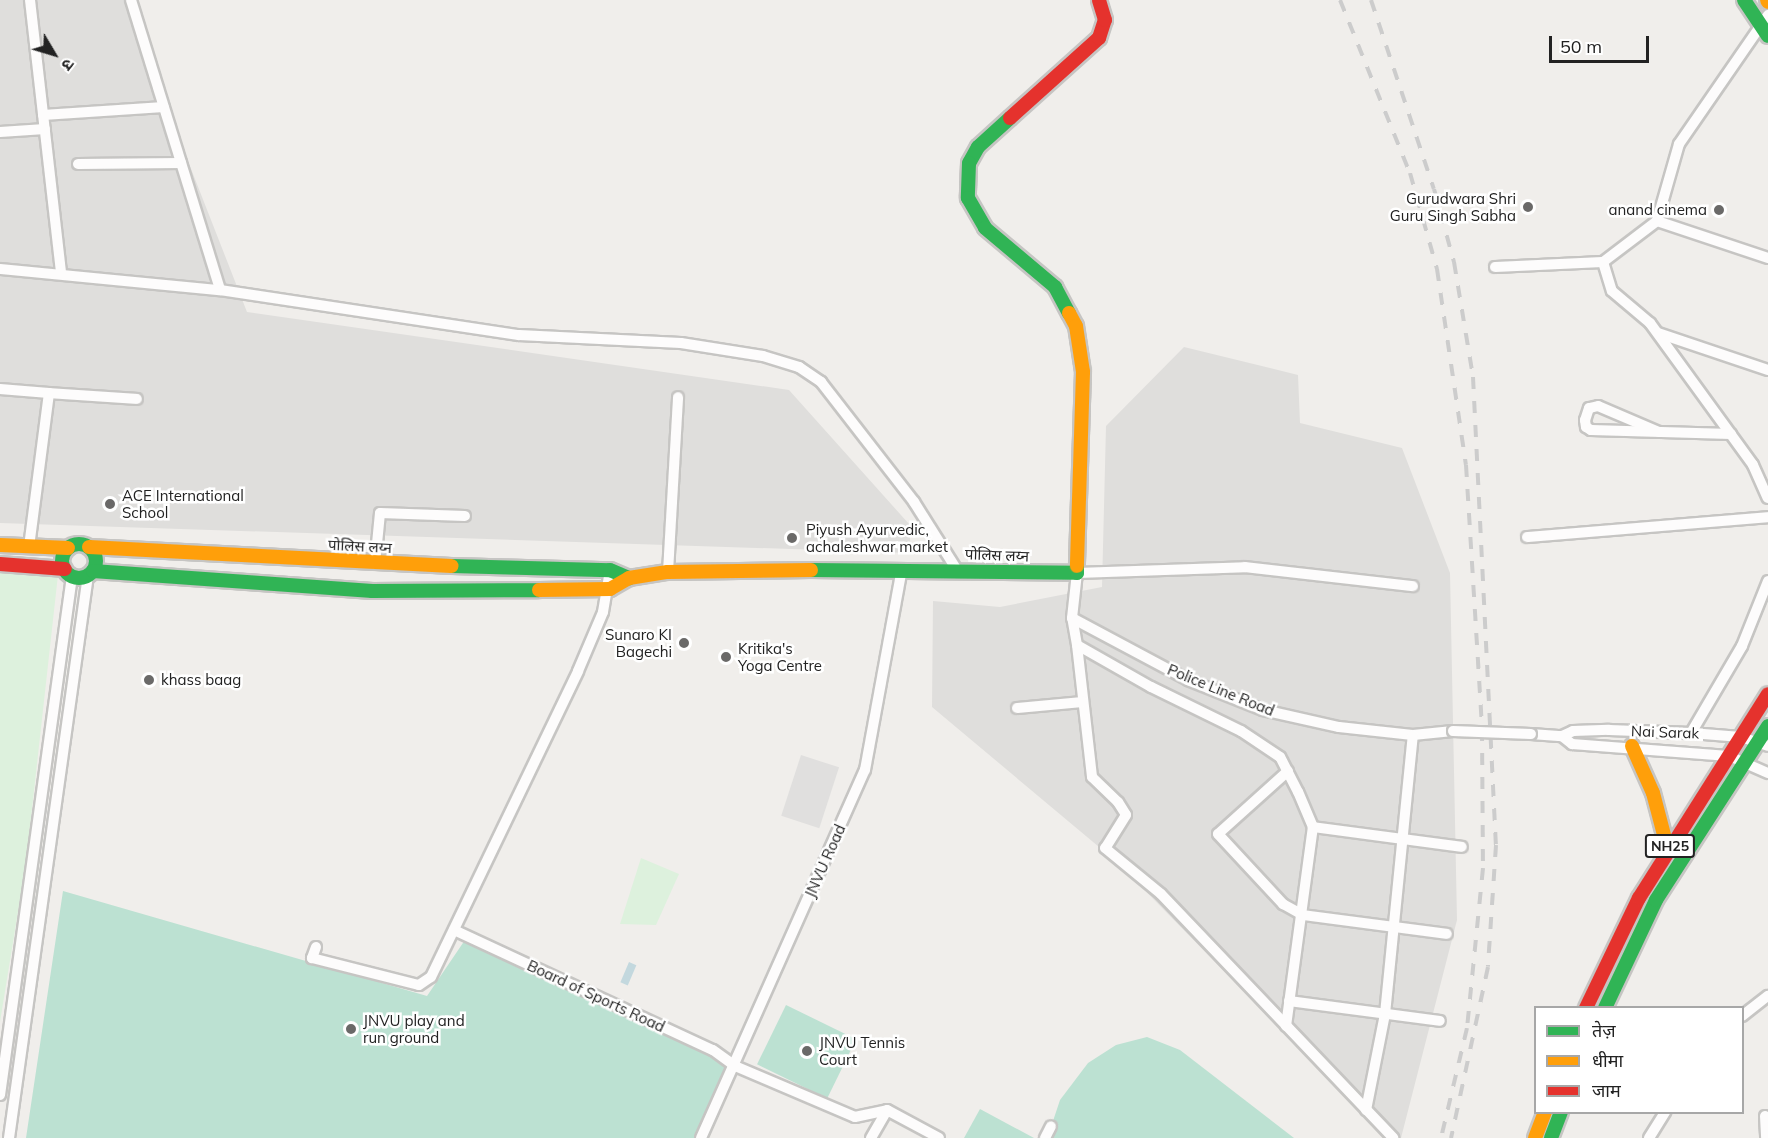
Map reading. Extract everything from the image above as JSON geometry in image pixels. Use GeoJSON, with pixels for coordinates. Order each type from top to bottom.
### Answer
{"type":"FeatureCollection","features":[{"type":"Feature","properties":{"kind":"street"},"geometry":{"type":"LineString","coordinates":[[30,0],[61,273]]}},
{"type":"Feature","properties":{"kind":"street"},"geometry":{"type":"LineString","coordinates":[[131,0],[220,290]]}},
{"type":"Feature","properties":{"kind":"street"},"geometry":{"type":"LineString","coordinates":[[1099,0],[1105,20],[1099,38],[978,147],[969,163],[966,181],[968,198],[985,228],[1055,287],[1076,326],[1083,372],[1077,573],[1072,618],[1091,744],[1092,777],[1118,802],[1126,815],[1106,848],[1161,894],[1393,1138]]}},
{"type":"Feature","properties":{"kind":"street"},"geometry":{"type":"LineString","coordinates":[[1495,267],[1603,262],[1657,221],[1679,144],[1766,25],[1744,0]]}},
{"type":"Feature","properties":{"kind":"street"},"geometry":{"type":"LineString","coordinates":[[43,115],[164,107]]}},
{"type":"Feature","properties":{"kind":"street"},"geometry":{"type":"LineString","coordinates":[[0,132],[45,129]]}},
{"type":"Feature","properties":{"kind":"street"},"geometry":{"type":"LineString","coordinates":[[78,164],[181,163]]}},
{"type":"Feature","properties":{"kind":"street"},"geometry":{"type":"LineString","coordinates":[[1657,221],[1768,258]]}},
{"type":"Feature","properties":{"kind":"street"},"geometry":{"type":"LineString","coordinates":[[1603,262],[1612,291],[1657,333],[1754,465],[1768,498]]}},
{"type":"Feature","properties":{"kind":"street"},"geometry":{"type":"LineString","coordinates":[[0,269],[61,273],[220,290],[519,335],[681,343],[763,357],[799,367],[821,382],[908,494],[957,570]]}},
{"type":"Feature","properties":{"kind":"street"},"geometry":{"type":"LineString","coordinates":[[1657,333],[1768,370]]}},
{"type":"Feature","properties":{"kind":"street"},"geometry":{"type":"LineString","coordinates":[[0,389],[137,399]]}},
{"type":"Feature","properties":{"kind":"street"},"geometry":{"type":"LineString","coordinates":[[29,546],[50,393]]}},
{"type":"Feature","properties":{"kind":"street"},"geometry":{"type":"LineString","coordinates":[[668,572],[678,397]]}},
{"type":"Feature","properties":{"kind":"street"},"geometry":{"type":"LineString","coordinates":[[1659,432],[1598,406],[1589,408],[1585,420],[1591,430],[1659,432],[1731,434]]}},
{"type":"Feature","properties":{"kind":"street"},"geometry":{"type":"LineString","coordinates":[[375,564],[380,513],[465,516]]}},
{"type":"Feature","properties":{"kind":"street"},"geometry":{"type":"LineString","coordinates":[[1527,537],[1768,517]]}},
{"type":"Feature","properties":{"kind":"street"},"geometry":{"type":"LineString","coordinates":[[0,545],[68,548],[78,544],[88,547],[95,555],[9,1138]]}},
{"type":"Feature","properties":{"kind":"street","name":"पोलिस लय्न"},"geometry":{"type":"LineString","coordinates":[[88,547],[375,564],[610,570],[628,578]]}},
{"type":"Feature","properties":{"kind":"street"},"geometry":{"type":"LineString","coordinates":[[0,1095],[68,572],[63,558],[68,548]]}},
{"type":"Feature","properties":{"kind":"street"},"geometry":{"type":"LineString","coordinates":[[0,564],[68,572],[372,591],[610,589]]}},
{"type":"Feature","properties":{"kind":"street"},"geometry":{"type":"LineString","coordinates":[[1077,573],[1245,567],[1413,586]]}},
{"type":"Feature","properties":{"kind":"street","name":"पोलिस लय्न"},"geometry":{"type":"LineString","coordinates":[[610,589],[628,578],[668,572],[902,569],[1077,573]]}},
{"type":"Feature","properties":{"kind":"street","name":"JNVU Road"},"geometry":{"type":"LineString","coordinates":[[701,1138],[865,770],[902,569]]}},
{"type":"Feature","properties":{"kind":"street"},"geometry":{"type":"LineString","coordinates":[[316,947],[312,958],[419,985],[431,977],[578,671],[610,589],[610,570]]}},
{"type":"Feature","properties":{"kind":"street"},"geometry":{"type":"LineString","coordinates":[[1691,733],[1743,646],[1768,581]]}},
{"type":"Feature","properties":{"kind":"street","name":"Police Line Road"},"geometry":{"type":"LineString","coordinates":[[1072,618],[1188,680],[1263,710],[1339,727],[1413,735],[1453,731],[1531,734]]}},
{"type":"Feature","properties":{"kind":"street"},"geometry":{"type":"LineString","coordinates":[[1077,645],[1151,687],[1241,730],[1280,757],[1288,771],[1313,827],[1303,915],[1286,1026]]}},
{"type":"Feature","properties":{"kind":"street","name":"NH25"},"geometry":{"type":"LineString","coordinates":[[1587,1006],[1603,967],[1668,850],[1768,694]]}},
{"type":"Feature","properties":{"kind":"street"},"geometry":{"type":"LineString","coordinates":[[1017,708],[1083,702]]}},
{"type":"Feature","properties":{"kind":"street","name":"NH25"},"geometry":{"type":"LineString","coordinates":[[1606,1006],[1656,900],[1745,763],[1763,744],[1768,726]]}},
{"type":"Feature","properties":{"kind":"street","name":"Nai Sarak"},"geometry":{"type":"LineString","coordinates":[[1531,734],[1562,736],[1591,730],[1691,733],[1741,737],[1763,744]]}},
{"type":"Feature","properties":{"kind":"street"},"geometry":{"type":"LineString","coordinates":[[1366,1110],[1384,1014],[1405,840],[1413,735]]}},
{"type":"Feature","properties":{"kind":"street","name":"Nai Sarak"},"geometry":{"type":"LineString","coordinates":[[1562,736],[1572,744],[1632,746],[1729,756],[1768,774]]}},
{"type":"Feature","properties":{"kind":"street"},"geometry":{"type":"LineString","coordinates":[[1632,746],[1658,809],[1668,850]]}},
{"type":"Feature","properties":{"kind":"street"},"geometry":{"type":"LineString","coordinates":[[1288,771],[1218,834],[1283,904],[1303,915],[1447,934]]}},
{"type":"Feature","properties":{"kind":"street"},"geometry":{"type":"LineString","coordinates":[[1313,827],[1462,847]]}},
{"type":"Feature","properties":{"kind":"street","name":"Board of Sports Road"},"geometry":{"type":"LineString","coordinates":[[454,930],[712,1050],[735,1066],[855,1117],[887,1110]]}},
{"type":"Feature","properties":{"kind":"street"},"geometry":{"type":"LineString","coordinates":[[1744,1015],[1768,996]]}},
{"type":"Feature","properties":{"kind":"street"},"geometry":{"type":"LineString","coordinates":[[1290,1001],[1440,1021]]}},
{"type":"Feature","properties":{"kind":"street"},"geometry":{"type":"LineString","coordinates":[[871,1138],[887,1110],[939,1138]]}},
{"type":"Feature","properties":{"kind":"street"},"geometry":{"type":"LineString","coordinates":[[1535,1138],[1545,1114]]}},
{"type":"Feature","properties":{"kind":"street"},"geometry":{"type":"LineString","coordinates":[[1551,1138],[1562,1114]]}},
{"type":"Feature","properties":{"kind":"street"},"geometry":{"type":"LineString","coordinates":[[1648,1138],[1664,1114]]}},
{"type":"Feature","properties":{"kind":"street"},"geometry":{"type":"LineString","coordinates":[[1765,1116],[1766,1138]]}},
{"type":"Feature","properties":{"kind":"street"},"geometry":{"type":"LineString","coordinates":[[1045,1138],[1051,1126]]}},
{"type":"Feature","properties":{"kind":"shaded area"},"geometry":{"type":"Polygon","coordinates":[[[0,0],[125,0],[247,312],[789,390],[909,524],[911,553],[0,523],[0,0]]]}},
{"type":"Feature","properties":{"kind":"shaded area"},"geometry":{"type":"Polygon","coordinates":[[[1184,347],[1298,375],[1300,423],[1402,448],[1450,573],[1457,920],[1401,1138],[1388,1138],[1117,862],[932,707],[933,601],[1000,607],[1102,587],[1106,426],[1184,347]]]}},
{"type":"Feature","properties":{"kind":"shaded area"},"geometry":{"type":"Polygon","coordinates":[[[801,755],[839,767],[819,828],[781,816],[801,755]]]}},
{"type":"Feature","properties":{"kind":"shaded area"},"geometry":{"type":"Polygon","coordinates":[[[629,962],[636,965],[628,985],[620,982],[629,962]]]}},
{"type":"Feature","properties":{"kind":"green space"},"geometry":{"type":"Polygon","coordinates":[[[0,573],[58,575],[26,863],[0,1022],[0,573]]]}},
{"type":"Feature","properties":{"kind":"green space"},"geometry":{"type":"Polygon","coordinates":[[[641,858],[679,874],[656,925],[620,924],[641,858]]]}},
{"type":"Feature","properties":{"kind":"green space","name":"JNVU play and run ground"},"geometry":{"type":"Polygon","coordinates":[[[63,891],[427,996],[467,937],[730,1062],[701,1138],[26,1138],[63,891]]]}},
{"type":"Feature","properties":{"kind":"green space","name":"JNVU Tennis Court"},"geometry":{"type":"Polygon","coordinates":[[[786,1005],[856,1039],[827,1099],[757,1064],[786,1005]]]}},
{"type":"Feature","properties":{"kind":"green space"},"geometry":{"type":"Polygon","coordinates":[[[1147,1037],[1180,1050],[1294,1138],[1053,1138],[1051,1127],[1060,1100],[1088,1063],[1116,1045],[1147,1037]]]}},
{"type":"Feature","properties":{"kind":"green space"},"geometry":{"type":"Polygon","coordinates":[[[980,1109],[1034,1138],[964,1138],[980,1109]]]}},
{"type":"Feature","properties":{"kind":"railway"},"geometry":{"type":"LineString","coordinates":[[1340,0],[1410,173],[1437,269],[1466,465],[1482,729],[1483,868],[1467,1028],[1441,1138]]}},
{"type":"Feature","properties":{"kind":"railway"},"geometry":{"type":"LineString","coordinates":[[1371,0],[1434,189],[1454,262],[1473,377],[1496,845],[1488,967],[1451,1138]]}},
{"type":"Feature","properties":{"kind":"traffic: fast"},"geometry":{"type":"LineString","coordinates":[[1744,0],[1768,36]]}},
{"type":"Feature","properties":{"kind":"traffic: fast"},"geometry":{"type":"LineString","coordinates":[[1010,118],[978,147],[969,163],[968,198],[985,228],[1055,287],[1069,313]]}},
{"type":"Feature","properties":{"kind":"traffic: fast"},"geometry":{"type":"LineString","coordinates":[[79,544],[91,549],[96,561],[91,573],[79,578],[67,573],[62,561],[67,549],[79,544]]}},
{"type":"Feature","properties":{"kind":"traffic: fast"},"geometry":{"type":"LineString","coordinates":[[452,566],[610,570],[629,578]]}},
{"type":"Feature","properties":{"kind":"traffic: fast"},"geometry":{"type":"LineString","coordinates":[[811,570],[1077,573],[1077,566]]}},
{"type":"Feature","properties":{"kind":"traffic: fast"},"geometry":{"type":"LineString","coordinates":[[93,571],[372,591],[539,590]]}},
{"type":"Feature","properties":{"kind":"traffic: fast"},"geometry":{"type":"LineString","coordinates":[[1606,1006],[1656,900],[1768,726]]}},
{"type":"Feature","properties":{"kind":"traffic: fast"},"geometry":{"type":"LineString","coordinates":[[1551,1138],[1560,1114]]}},
{"type":"Feature","properties":{"kind":"traffic: slow"},"geometry":{"type":"LineString","coordinates":[[1069,313],[1076,326],[1083,372],[1077,566]]}},
{"type":"Feature","properties":{"kind":"traffic: slow"},"geometry":{"type":"LineString","coordinates":[[0,545],[68,548]]}},
{"type":"Feature","properties":{"kind":"traffic: slow"},"geometry":{"type":"LineString","coordinates":[[89,547],[452,566]]}},
{"type":"Feature","properties":{"kind":"traffic: slow"},"geometry":{"type":"LineString","coordinates":[[539,590],[610,589],[629,578],[668,572],[811,570]]}},
{"type":"Feature","properties":{"kind":"traffic: slow"},"geometry":{"type":"LineString","coordinates":[[1632,746],[1653,793],[1668,850]]}},
{"type":"Feature","properties":{"kind":"traffic: slow"},"geometry":{"type":"LineString","coordinates":[[1535,1138],[1544,1114]]}},
{"type":"Feature","properties":{"kind":"traffic: jam"},"geometry":{"type":"LineString","coordinates":[[1010,118],[1099,38],[1105,20],[1099,0]]}},
{"type":"Feature","properties":{"kind":"traffic: jam"},"geometry":{"type":"LineString","coordinates":[[0,564],[65,569]]}},
{"type":"Feature","properties":{"kind":"traffic: jam"},"geometry":{"type":"LineString","coordinates":[[1587,1006],[1639,898],[1768,694]]}},
{"type":"Feature","properties":{"kind":"place","name":"Gurudwara Shri Guru Singh Sabha"},"geometry":{"type":"Point","coordinates":[1528,207]}},
{"type":"Feature","properties":{"kind":"place","name":"anand cinema"},"geometry":{"type":"Point","coordinates":[1719,210]}},
{"type":"Feature","properties":{"kind":"place","name":"ACE International School"},"geometry":{"type":"Point","coordinates":[110,504]}},
{"type":"Feature","properties":{"kind":"place","name":"Piyush Ayurvedic, achaleshwar market"},"geometry":{"type":"Point","coordinates":[792,538]}},
{"type":"Feature","properties":{"kind":"place","name":"Sunaro KI Bagechi"},"geometry":{"type":"Point","coordinates":[684,643]}},
{"type":"Feature","properties":{"kind":"place","name":"Kritika's Yoga Centre"},"geometry":{"type":"Point","coordinates":[726,657]}},
{"type":"Feature","properties":{"kind":"place","name":"khass baag"},"geometry":{"type":"Point","coordinates":[149,680]}},
{"type":"Feature","properties":{"kind":"place","name":"JNVU play and run ground"},"geometry":{"type":"Point","coordinates":[351,1029]}},
{"type":"Feature","properties":{"kind":"place","name":"JNVU Tennis Court"},"geometry":{"type":"Point","coordinates":[807,1051]}}]}
